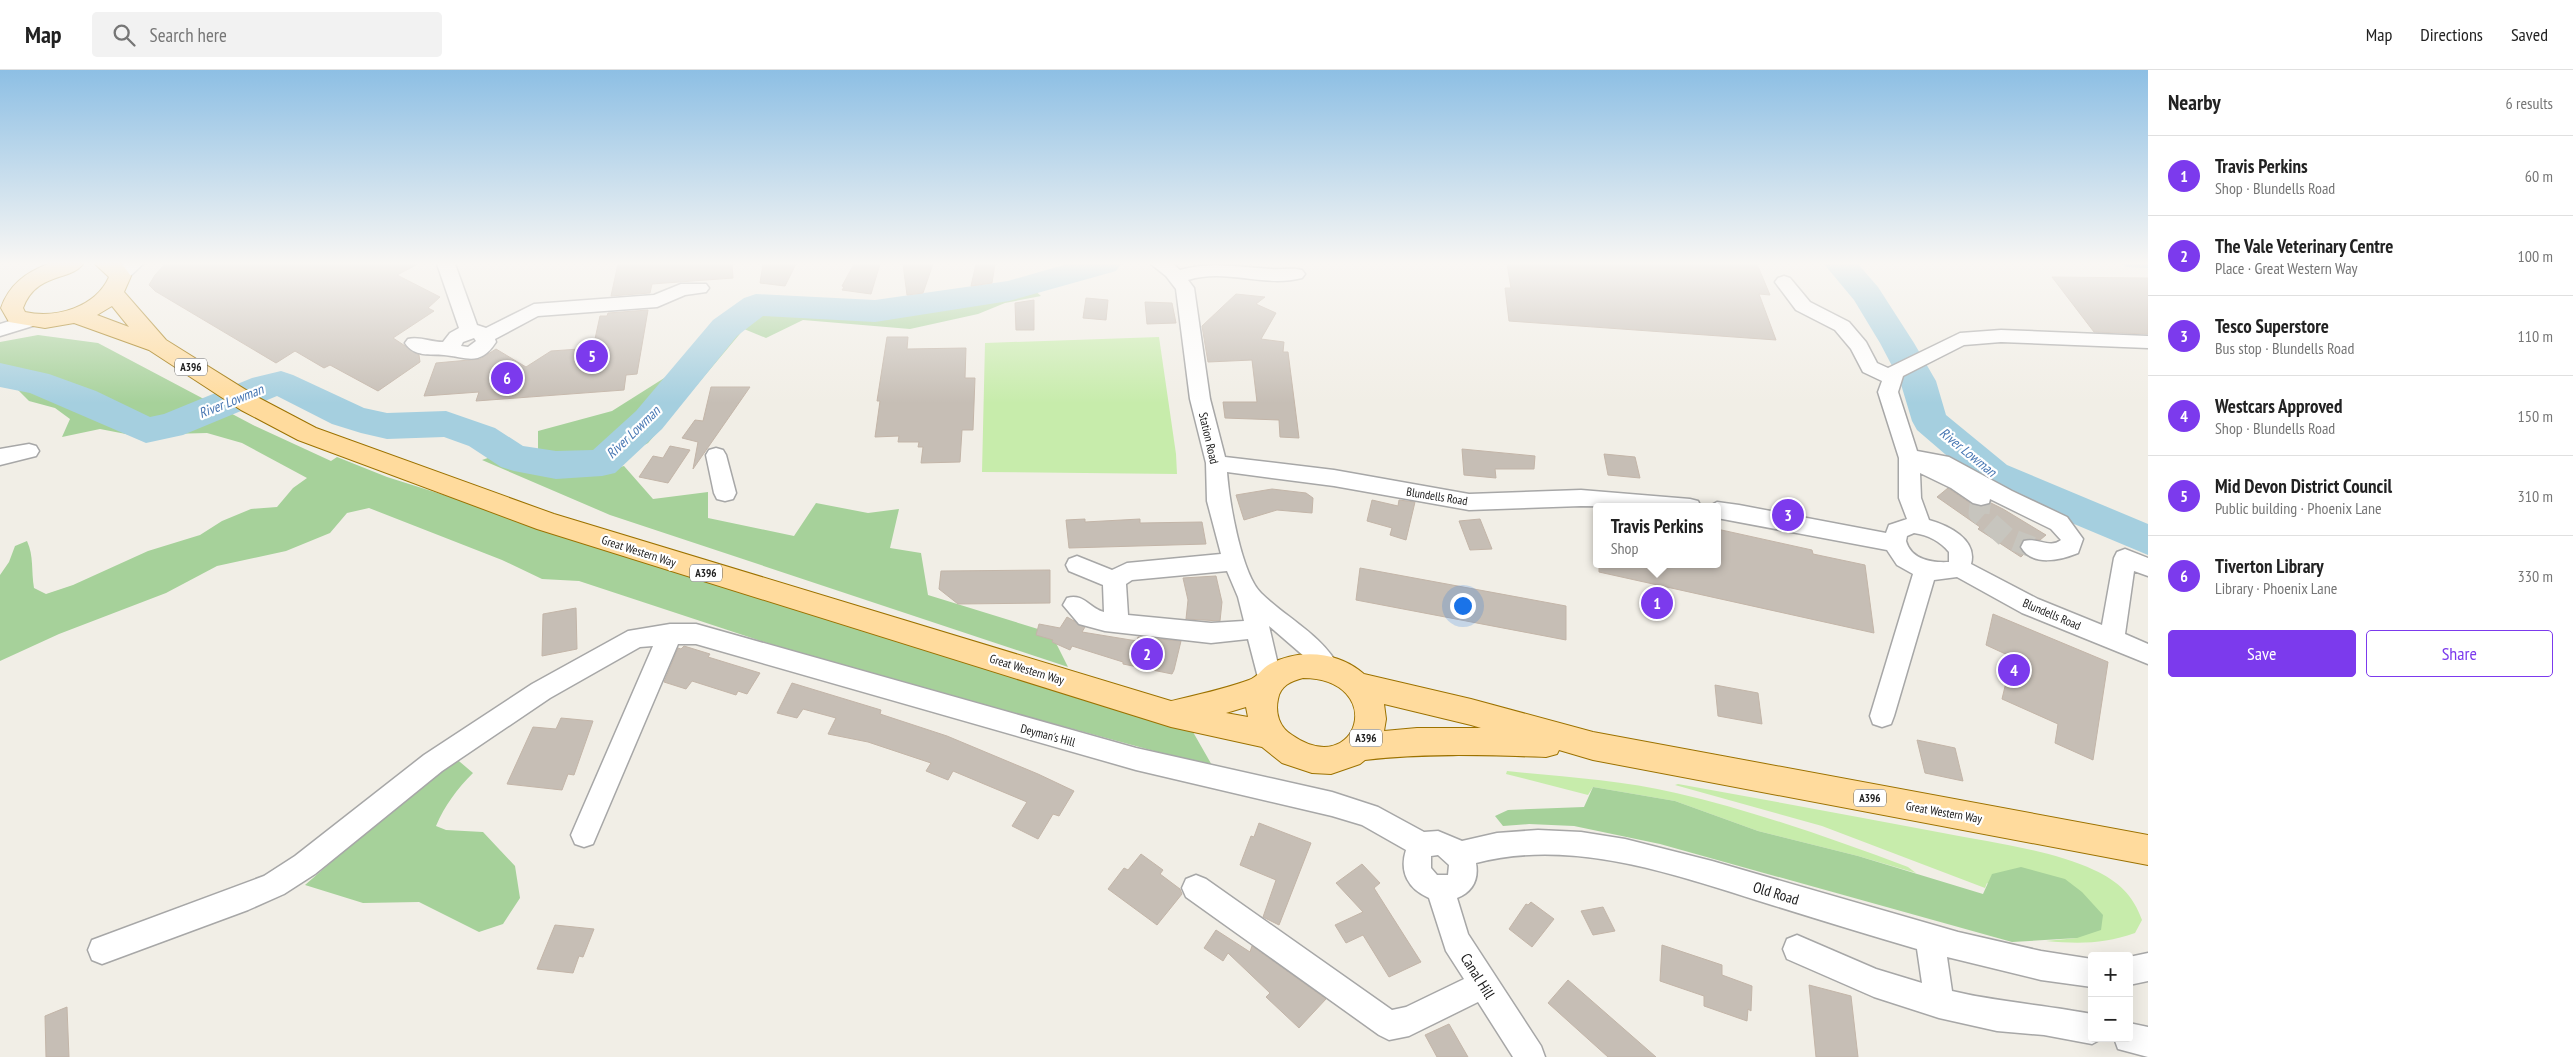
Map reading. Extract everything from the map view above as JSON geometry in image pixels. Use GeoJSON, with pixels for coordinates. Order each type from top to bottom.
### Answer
{"type":"FeatureCollection","features":[{"type":"Feature","properties":{"kind":"main road","name":"A396"},"geometry":{"type":"LineString","coordinates":[[14,314],[57,321],[76,316],[87,310]]}},
{"type":"Feature","properties":{"kind":"main road","name":"A396"},"geometry":{"type":"LineString","coordinates":[[138,310],[157,345]]}},
{"type":"Feature","properties":{"kind":"main road","name":"A396"},"geometry":{"type":"LineString","coordinates":[[76,316],[157,345]]}},
{"type":"Feature","properties":{"kind":"main road","name":"Great Western Way"},"geometry":{"type":"LineString","coordinates":[[157,345],[224,389],[307,434],[546,522],[1172,714]]}},
{"type":"Feature","properties":{"kind":"main road","name":"A396"},"geometry":{"type":"LineString","coordinates":[[1302,666],[1328,669],[1343,675],[1356,685],[1365,697],[1371,716],[1368,736],[1360,747],[1348,755],[1332,760],[1314,760],[1297,756],[1282,747],[1270,735],[1260,711],[1260,699],[1268,685],[1278,674],[1302,666]]}},
{"type":"Feature","properties":{"kind":"main road","name":"A396"},"geometry":{"type":"LineString","coordinates":[[1172,714],[1268,685]]}},
{"type":"Feature","properties":{"kind":"main road","name":"A396"},"geometry":{"type":"LineString","coordinates":[[1356,685],[1472,712],[1592,746]]}},
{"type":"Feature","properties":{"kind":"main road","name":"A396"},"geometry":{"type":"LineString","coordinates":[[1172,714],[1270,735]]}},
{"type":"Feature","properties":{"kind":"main road","name":"A396"},"geometry":{"type":"LineString","coordinates":[[1360,747],[1452,740],[1592,746]]}},
{"type":"Feature","properties":{"kind":"main road","name":"Great Western Way"},"geometry":{"type":"LineString","coordinates":[[1592,746],[2148,850]]}},
{"type":"Feature","properties":{"kind":"street"},"geometry":{"type":"LineString","coordinates":[[465,310],[478,334]]}},
{"type":"Feature","properties":{"kind":"street"},"geometry":{"type":"LineString","coordinates":[[415,343],[424,348],[451,349],[453,340],[478,334],[534,310]]}},
{"type":"Feature","properties":{"kind":"street","name":"Station Road"},"geometry":{"type":"LineString","coordinates":[[1189,310],[1200,400],[1216,463],[1218,501],[1234,562],[1250,597],[1268,685]]}},
{"type":"Feature","properties":{"kind":"street"},"geometry":{"type":"LineString","coordinates":[[1812,310],[1842,326],[1859,346],[1870,367],[1893,375]]}},
{"type":"Feature","properties":{"kind":"street"},"geometry":{"type":"LineString","coordinates":[[0,330],[14,314]]}},
{"type":"Feature","properties":{"kind":"street"},"geometry":{"type":"LineString","coordinates":[[1920,526],[1910,498],[1909,458],[1890,404],[1888,392],[1893,375],[1960,339],[2001,336],[2148,342]]}},
{"type":"Feature","properties":{"kind":"street"},"geometry":{"type":"LineString","coordinates":[[0,457],[29,452]]}},
{"type":"Feature","properties":{"kind":"street"},"geometry":{"type":"LineString","coordinates":[[716,455],[725,493]]}},
{"type":"Feature","properties":{"kind":"street"},"geometry":{"type":"LineString","coordinates":[[1909,458],[1946,478],[1959,482],[1981,497]]}},
{"type":"Feature","properties":{"kind":"street"},"geometry":{"type":"LineString","coordinates":[[1909,458],[1942,462],[2004,497],[2059,523],[2072,539],[2070,547],[2057,553],[2043,552],[2032,547]]}},
{"type":"Feature","properties":{"kind":"street","name":"Blundells Road"},"geometry":{"type":"LineString","coordinates":[[1216,463],[1334,478],[1469,502],[1581,498],[1642,503]]}},
{"type":"Feature","properties":{"kind":"street"},"geometry":{"type":"LineString","coordinates":[[1721,511],[1753,515],[1872,541],[1896,543]]}},
{"type":"Feature","properties":{"kind":"street"},"geometry":{"type":"LineString","coordinates":[[1920,526],[1943,534],[1954,542],[1960,550],[1962,562],[1958,568],[1946,573],[1926,570],[1903,556],[1896,543],[1894,538],[1897,531],[1904,527],[1920,526]]}},
{"type":"Feature","properties":{"kind":"street"},"geometry":{"type":"LineString","coordinates":[[2112,639],[2125,558],[2148,567]]}},
{"type":"Feature","properties":{"kind":"street"},"geometry":{"type":"LineString","coordinates":[[1114,580],[1127,572],[1140,570],[1234,562]]}},
{"type":"Feature","properties":{"kind":"street"},"geometry":{"type":"LineString","coordinates":[[1077,565],[1114,580]]}},
{"type":"Feature","properties":{"kind":"street","name":"Blundells Road"},"geometry":{"type":"LineString","coordinates":[[1958,568],[2030,606],[2148,654]]}},
{"type":"Feature","properties":{"kind":"street"},"geometry":{"type":"LineString","coordinates":[[1882,716],[1926,570]]}},
{"type":"Feature","properties":{"kind":"street"},"geometry":{"type":"LineString","coordinates":[[1114,580],[1116,617]]}},
{"type":"Feature","properties":{"kind":"street","name":"Station Road"},"geometry":{"type":"LineString","coordinates":[[1250,597],[1313,650],[1328,669]]}},
{"type":"Feature","properties":{"kind":"street"},"geometry":{"type":"LineString","coordinates":[[1075,605],[1088,617],[1105,622],[1203,633],[1258,629]]}},
{"type":"Feature","properties":{"kind":"street"},"geometry":{"type":"LineString","coordinates":[[584,835],[670,634]]}},
{"type":"Feature","properties":{"kind":"street","name":"Deyman's Hill"},"geometry":{"type":"LineString","coordinates":[[102,950],[248,897],[274,884],[305,864],[433,763],[541,691],[636,638],[670,634],[696,634],[1136,759],[1332,804],[1369,815],[1421,845]]}},
{"type":"Feature","properties":{"kind":"street","name":"Old Road"},"geometry":{"type":"LineString","coordinates":[[1458,855],[1501,844],[1544,841],[1588,846],[1706,872],[1930,938],[2025,963],[2088,972]]}},
{"type":"Feature","properties":{"kind":"street"},"geometry":{"type":"LineString","coordinates":[[1438,843],[1446,845],[1458,855],[1464,867],[1464,875],[1460,883],[1453,888],[1440,889],[1422,881],[1417,873],[1415,856],[1421,845],[1438,843]]}},
{"type":"Feature","properties":{"kind":"street"},"geometry":{"type":"LineString","coordinates":[[1196,888],[1388,1024],[1410,1021],[1482,985]]}},
{"type":"Feature","properties":{"kind":"street","name":"Canal Hill"},"geometry":{"type":"LineString","coordinates":[[1440,889],[1456,941],[1482,985],[1530,1057]]}},
{"type":"Feature","properties":{"kind":"street"},"geometry":{"type":"LineString","coordinates":[[1930,938],[1939,1003]]}},
{"type":"Feature","properties":{"kind":"street"},"geometry":{"type":"LineString","coordinates":[[1797,948],[1874,983],[1939,1003],[1997,1016],[2044,1020],[2088,1028]]}},
{"type":"Feature","properties":{"kind":"street"},"geometry":{"type":"LineString","coordinates":[[2133,970],[2148,967]]}},
{"type":"Feature","properties":{"kind":"street"},"geometry":{"type":"LineString","coordinates":[[2133,1039],[2148,1042]]}},
{"type":"Feature","properties":{"kind":"green space"},"geometry":{"type":"Polygon","coordinates":[[[732,310],[988,310],[978,314],[910,329],[803,320],[766,338],[744,329],[648,443],[616,460],[538,450],[538,431],[612,411],[669,375],[732,310]]]}},
{"type":"Feature","properties":{"kind":"green space"},"geometry":{"type":"Polygon","coordinates":[[[38,335],[98,343],[253,425],[331,461],[337,457],[387,477],[1193,732],[1213,767],[819,660],[579,581],[542,579],[502,560],[369,508],[347,513],[330,533],[286,551],[217,566],[166,593],[59,634],[0,661],[0,575],[9,562],[15,546],[27,541],[32,558],[34,588],[46,594],[73,585],[148,551],[200,535],[222,521],[251,509],[277,507],[293,488],[307,478],[242,443],[207,433],[131,435],[100,429],[62,437],[70,419],[55,408],[29,401],[11,383],[0,383],[0,342],[38,335]]]}},
{"type":"Feature","properties":{"kind":"green space"},"geometry":{"type":"Polygon","coordinates":[[[1159,337],[1176,454],[1177,474],[982,472],[985,343],[1159,337]]]}},
{"type":"Feature","properties":{"kind":"green space"},"geometry":{"type":"Polygon","coordinates":[[[522,446],[581,477],[624,466],[653,499],[708,492],[708,518],[794,536],[816,503],[868,513],[899,509],[890,548],[921,553],[928,595],[1051,633],[1068,667],[610,515],[482,460],[522,446]]]}},
{"type":"Feature","properties":{"kind":"green space"},"geometry":{"type":"Polygon","coordinates":[[[453,756],[473,773],[452,798],[436,826],[446,830],[483,832],[515,866],[520,898],[503,924],[479,932],[419,902],[363,903],[305,885],[453,756]]]}},
{"type":"Feature","properties":{"kind":"green space"},"geometry":{"type":"Polygon","coordinates":[[[1507,771],[1634,785],[1705,800],[1822,836],[1908,867],[1916,873],[1858,856],[1758,831],[1675,801],[1593,787],[1588,795],[1506,774],[1507,771]]]}},
{"type":"Feature","properties":{"kind":"green space"},"geometry":{"type":"Polygon","coordinates":[[[1678,784],[2000,843],[2059,857],[2094,870],[2117,884],[2134,903],[2142,920],[2135,933],[2124,937],[2080,943],[2046,941],[2077,938],[1987,883],[1985,888],[1822,826],[1675,785],[1678,784]]]}},
{"type":"Feature","properties":{"kind":"green space"},"geometry":{"type":"Polygon","coordinates":[[[1593,787],[1675,801],[1758,831],[1858,856],[1983,894],[1992,874],[2021,867],[2065,879],[2082,892],[2103,915],[2101,930],[2077,938],[2012,942],[1660,844],[1574,826],[1529,824],[1503,826],[1495,816],[1508,810],[1584,807],[1593,787]]]}},
{"type":"Feature","properties":{"kind":"building"},"geometry":{"type":"Polygon","coordinates":[[[187,310],[434,311],[393,338],[419,355],[420,362],[378,391],[330,365],[324,368],[295,351],[276,363],[187,310]]]}},
{"type":"Feature","properties":{"kind":"building"},"geometry":{"type":"Polygon","coordinates":[[[648,310],[637,374],[626,375],[624,390],[476,401],[479,392],[424,396],[436,363],[480,359],[496,349],[526,367],[551,351],[593,348],[600,316],[607,316],[608,313],[648,310]]]}},
{"type":"Feature","properties":{"kind":"building"},"geometry":{"type":"Polygon","coordinates":[[[1015,310],[1034,310],[1034,330],[1016,330],[1015,310]]]}},
{"type":"Feature","properties":{"kind":"building"},"geometry":{"type":"Polygon","coordinates":[[[1084,310],[1107,310],[1106,320],[1083,318],[1084,310]]]}},
{"type":"Feature","properties":{"kind":"building"},"geometry":{"type":"Polygon","coordinates":[[[1146,310],[1173,310],[1176,323],[1147,324],[1146,310]]]}},
{"type":"Feature","properties":{"kind":"building"},"geometry":{"type":"Polygon","coordinates":[[[1219,310],[1269,310],[1276,313],[1261,339],[1284,342],[1283,352],[1288,352],[1299,438],[1280,437],[1279,420],[1225,418],[1223,402],[1257,402],[1252,360],[1208,362],[1202,326],[1219,310]]]}},
{"type":"Feature","properties":{"kind":"building"},"geometry":{"type":"Polygon","coordinates":[[[1508,310],[1765,310],[1776,340],[1509,321],[1508,310]]]}},
{"type":"Feature","properties":{"kind":"building"},"geometry":{"type":"Polygon","coordinates":[[[2077,310],[2148,310],[2148,334],[2094,332],[2077,310]]]}},
{"type":"Feature","properties":{"kind":"building"},"geometry":{"type":"Polygon","coordinates":[[[887,337],[908,337],[907,349],[966,348],[965,378],[975,378],[973,430],[962,430],[960,462],[921,463],[923,447],[918,447],[919,442],[898,442],[899,436],[875,437],[880,401],[877,401],[887,337]]]}},
{"type":"Feature","properties":{"kind":"building"},"geometry":{"type":"Polygon","coordinates":[[[711,387],[750,387],[693,469],[698,442],[682,438],[695,420],[703,421],[711,387]]]}},
{"type":"Feature","properties":{"kind":"building"},"geometry":{"type":"Polygon","coordinates":[[[670,446],[690,450],[668,483],[639,477],[653,456],[663,458],[670,446]]]}},
{"type":"Feature","properties":{"kind":"building"},"geometry":{"type":"Polygon","coordinates":[[[1462,449],[1535,456],[1534,469],[1495,469],[1496,478],[1464,475],[1462,449]]]}},
{"type":"Feature","properties":{"kind":"building"},"geometry":{"type":"Polygon","coordinates":[[[1604,454],[1635,457],[1640,478],[1608,475],[1604,454]]]}},
{"type":"Feature","properties":{"kind":"building"},"geometry":{"type":"Polygon","coordinates":[[[1948,488],[1973,505],[1981,507],[1991,503],[2046,535],[2040,540],[2022,540],[2020,548],[2024,554],[2021,557],[1978,529],[1980,527],[1937,497],[1948,488]]]}},
{"type":"Feature","properties":{"kind":"building"},"geometry":{"type":"Polygon","coordinates":[[[1272,489],[1306,493],[1313,498],[1312,513],[1277,510],[1244,520],[1236,495],[1272,489]]]}},
{"type":"Feature","properties":{"kind":"building"},"geometry":{"type":"Polygon","coordinates":[[[1372,500],[1398,506],[1399,500],[1415,502],[1406,540],[1390,535],[1392,528],[1367,521],[1372,500]]]}},
{"type":"Feature","properties":{"kind":"building"},"geometry":{"type":"Polygon","coordinates":[[[1085,519],[1085,522],[1140,519],[1140,523],[1202,522],[1206,544],[1069,548],[1066,520],[1085,519]]]}},
{"type":"Feature","properties":{"kind":"building"},"geometry":{"type":"Polygon","coordinates":[[[1480,519],[1492,549],[1470,550],[1459,521],[1480,519]]]}},
{"type":"Feature","properties":{"kind":"building"},"geometry":{"type":"Polygon","coordinates":[[[1721,530],[1812,550],[1813,554],[1865,565],[1874,633],[1599,572],[1599,568],[1721,568],[1721,530]]]}},
{"type":"Feature","properties":{"kind":"building"},"geometry":{"type":"Polygon","coordinates":[[[1360,568],[1566,606],[1566,640],[1356,600],[1360,568]]]}},
{"type":"Feature","properties":{"kind":"building"},"geometry":{"type":"Polygon","coordinates":[[[1050,570],[1050,603],[958,604],[939,589],[941,571],[1050,570]]]}},
{"type":"Feature","properties":{"kind":"building"},"geometry":{"type":"Polygon","coordinates":[[[1216,576],[1222,602],[1220,621],[1186,619],[1188,600],[1183,578],[1216,576]]]}},
{"type":"Feature","properties":{"kind":"building"},"geometry":{"type":"Polygon","coordinates":[[[576,608],[577,649],[542,656],[543,614],[576,608]]]}},
{"type":"Feature","properties":{"kind":"building"},"geometry":{"type":"Polygon","coordinates":[[[1993,614],[2108,662],[2093,760],[2055,743],[2058,724],[2002,699],[2012,657],[1986,645],[1993,614]]]}},
{"type":"Feature","properties":{"kind":"building"},"geometry":{"type":"Polygon","coordinates":[[[1067,617],[1085,627],[1082,632],[1137,641],[1138,637],[1181,641],[1172,674],[1123,664],[1123,662],[1072,646],[1070,650],[1052,642],[1053,640],[1036,635],[1039,624],[1060,628],[1067,617]]]}},
{"type":"Feature","properties":{"kind":"building"},"geometry":{"type":"Polygon","coordinates":[[[684,646],[710,654],[708,657],[760,673],[747,694],[738,691],[736,695],[692,681],[686,689],[664,682],[678,648],[681,649],[684,646]]]}},
{"type":"Feature","properties":{"kind":"building"},"geometry":{"type":"Polygon","coordinates":[[[792,683],[881,710],[880,714],[947,736],[1074,791],[1059,816],[1053,814],[1038,839],[1012,826],[1027,802],[953,771],[948,780],[926,771],[931,763],[868,742],[828,734],[836,718],[803,709],[797,718],[777,713],[792,683]]]}},
{"type":"Feature","properties":{"kind":"building"},"geometry":{"type":"Polygon","coordinates":[[[1715,685],[1758,693],[1762,724],[1718,716],[1715,685]]]}},
{"type":"Feature","properties":{"kind":"building"},"geometry":{"type":"Polygon","coordinates":[[[561,718],[593,721],[574,775],[568,774],[562,790],[507,784],[533,727],[556,729],[561,718]]]}},
{"type":"Feature","properties":{"kind":"building"},"geometry":{"type":"Polygon","coordinates":[[[1917,740],[1955,748],[1963,781],[1925,773],[1917,740]]]}},
{"type":"Feature","properties":{"kind":"building"},"geometry":{"type":"Polygon","coordinates":[[[1259,823],[1311,843],[1279,925],[1263,917],[1276,880],[1240,865],[1251,836],[1254,837],[1259,823]]]}},
{"type":"Feature","properties":{"kind":"building"},"geometry":{"type":"Polygon","coordinates":[[[1141,854],[1163,870],[1160,874],[1180,889],[1182,894],[1157,925],[1108,889],[1124,868],[1128,870],[1141,854]]]}},
{"type":"Feature","properties":{"kind":"building"},"geometry":{"type":"Polygon","coordinates":[[[1362,864],[1380,883],[1374,888],[1421,962],[1389,977],[1363,935],[1346,943],[1335,925],[1363,912],[1336,883],[1362,864]]]}},
{"type":"Feature","properties":{"kind":"building"},"geometry":{"type":"Polygon","coordinates":[[[1531,902],[1554,919],[1532,947],[1509,929],[1526,904],[1528,905],[1531,902]]]}},
{"type":"Feature","properties":{"kind":"building"},"geometry":{"type":"Polygon","coordinates":[[[1603,907],[1615,931],[1593,935],[1581,911],[1603,907]]]}},
{"type":"Feature","properties":{"kind":"building"},"geometry":{"type":"Polygon","coordinates":[[[555,925],[594,929],[583,957],[579,956],[573,973],[537,969],[555,925]]]}},
{"type":"Feature","properties":{"kind":"building"},"geometry":{"type":"Polygon","coordinates":[[[1216,930],[1250,952],[1252,946],[1326,999],[1299,1028],[1266,997],[1270,993],[1228,953],[1223,961],[1204,948],[1216,930]]]}},
{"type":"Feature","properties":{"kind":"building"},"geometry":{"type":"Polygon","coordinates":[[[1662,945],[1722,965],[1722,975],[1752,986],[1751,1011],[1748,1009],[1747,1021],[1704,1006],[1704,996],[1660,981],[1662,945]]]}},
{"type":"Feature","properties":{"kind":"building"},"geometry":{"type":"Polygon","coordinates":[[[1568,980],[1656,1057],[1608,1057],[1548,1003],[1568,980]]]}},
{"type":"Feature","properties":{"kind":"building"},"geometry":{"type":"Polygon","coordinates":[[[1809,985],[1851,996],[1858,1057],[1816,1057],[1809,985]]]}},
{"type":"Feature","properties":{"kind":"building"},"geometry":{"type":"Polygon","coordinates":[[[67,1007],[69,1057],[46,1057],[45,1016],[67,1007]]]}},
{"type":"Feature","properties":{"kind":"building"},"geometry":{"type":"Polygon","coordinates":[[[1449,1024],[1468,1057],[1437,1057],[1425,1035],[1449,1024]]]}},
{"type":"Feature","properties":{"kind":"waterway","name":"River Lowman"},"geometry":{"type":"LineString","coordinates":[[0,375],[37,382],[83,400],[146,430],[170,426],[264,387],[281,383],[345,415],[361,420],[387,426],[446,424],[482,437],[514,458],[556,465],[602,463],[649,420],[725,328],[749,310]]}},
{"type":"Feature","properties":{"kind":"waterway","name":"River Lowman"},"geometry":{"type":"LineString","coordinates":[[856,310],[881,310]]}},
{"type":"Feature","properties":{"kind":"waterway","name":"River Lowman"},"geometry":{"type":"LineString","coordinates":[[1876,310],[1918,381],[1930,421],[1994,475],[2148,540]]}},
{"type":"Feature","properties":{"kind":"tunnel"},"geometry":{"type":"LineString","coordinates":[[1981,497],[1979,513],[2006,537],[2032,547]]}},
{"type":"Feature","properties":{"kind":"place","name":"Mid Devon District Council"},"geometry":{"type":"Point","coordinates":[592,356]}},
{"type":"Feature","properties":{"kind":"place","name":"Tiverton Library"},"geometry":{"type":"Point","coordinates":[507,378]}},
{"type":"Feature","properties":{"kind":"place","name":"Tesco Superstore"},"geometry":{"type":"Point","coordinates":[1788,515]}},
{"type":"Feature","properties":{"kind":"place","name":"Travis Perkins"},"geometry":{"type":"Point","coordinates":[1657,603]}},
{"type":"Feature","properties":{"kind":"place","name":"The Vale Veterinary Centre"},"geometry":{"type":"Point","coordinates":[1147,654]}},
{"type":"Feature","properties":{"kind":"place","name":"Westcars Approved"},"geometry":{"type":"Point","coordinates":[2014,670]}}]}
